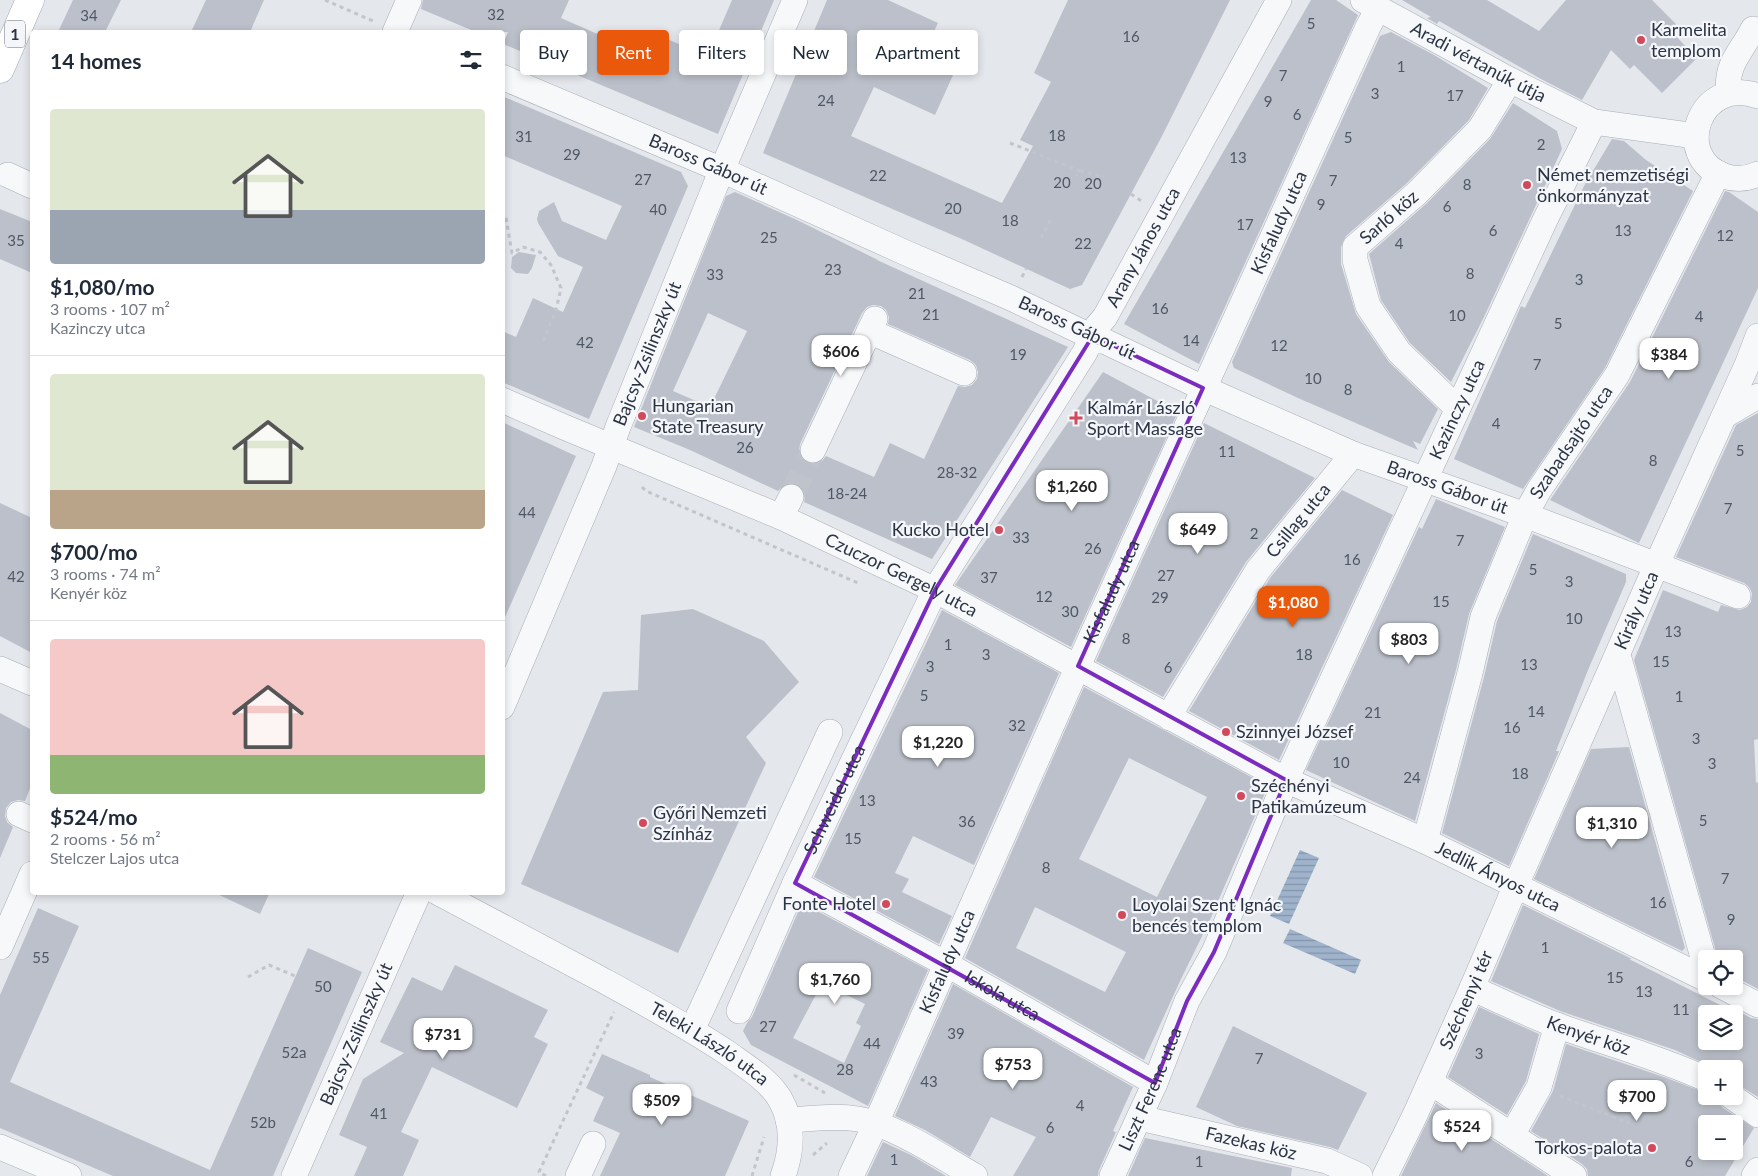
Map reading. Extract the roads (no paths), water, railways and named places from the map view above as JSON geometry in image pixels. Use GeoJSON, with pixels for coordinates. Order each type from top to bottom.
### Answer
{"type":"FeatureCollection","features":[{"type":"Feature","properties":{"kind":"main road","name":"1"},"geometry":{"type":"LineString","coordinates":[[0,69],[30,0]]}},
{"type":"Feature","properties":{"kind":"street"},"geometry":{"type":"LineString","coordinates":[[397,30],[409,0]]}},
{"type":"Feature","properties":{"kind":"street","name":"Bajcsy-Zsilinszky út"},"geometry":{"type":"LineString","coordinates":[[505,699],[547,603],[722,170],[795,0]]}},
{"type":"Feature","properties":{"kind":"street","name":"Arany János utca"},"geometry":{"type":"LineString","coordinates":[[935,590],[1085,352],[1094,330],[1105,317],[1279,0]]}},
{"type":"Feature","properties":{"kind":"street","name":"Aradi vértanúk útja"},"geometry":{"type":"LineString","coordinates":[[1369,3],[1510,80],[1594,122],[1696,136]]}},
{"type":"Feature","properties":{"kind":"street","name":"Kisfaludy utca"},"geometry":{"type":"LineString","coordinates":[[851,1176],[946,964],[968,895],[1078,666],[1368,27],[1369,3]]}},
{"type":"Feature","properties":{"kind":"street"},"geometry":{"type":"LineString","coordinates":[[1729,93],[1729,72],[1739,51],[1753,29]]}},
{"type":"Feature","properties":{"kind":"street","name":"Baross Gábor út"},"geometry":{"type":"LineString","coordinates":[[505,78],[722,170],[1011,298],[1092,337],[1096,341],[1104,341],[1203,388],[1353,454],[1525,515],[1738,596]]}},
{"type":"Feature","properties":{"kind":"street","name":"Sarló köz"},"geometry":{"type":"LineString","coordinates":[[1457,408],[1399,352],[1368,306],[1355,260],[1355,247],[1416,193],[1480,130],[1510,80]]}},
{"type":"Feature","properties":{"kind":"street"},"geometry":{"type":"LineString","coordinates":[[1758,96],[1742,92],[1729,93],[1716,99],[1705,108],[1698,121],[1696,136],[1702,158],[1718,173],[1732,178],[1747,178],[1758,174]]}},
{"type":"Feature","properties":{"kind":"street","name":"Kazinczy utca"},"geometry":{"type":"LineString","coordinates":[[1286,780],[1545,220],[1594,122]]}},
{"type":"Feature","properties":{"kind":"street","name":"Szabadsajtó utca"},"geometry":{"type":"LineString","coordinates":[[1425,841],[1483,617],[1525,515],[1539,490],[1616,375],[1718,173]]}},
{"type":"Feature","properties":{"kind":"street"},"geometry":{"type":"LineString","coordinates":[[8,175],[30,185]]}},
{"type":"Feature","properties":{"kind":"street"},"geometry":{"type":"LineString","coordinates":[[813,450],[872,325],[964,372]]}},
{"type":"Feature","properties":{"kind":"street","name":"Király utca"},"geometry":{"type":"LineString","coordinates":[[1516,885],[1724,416],[1752,370],[1758,336]]}},
{"type":"Feature","properties":{"kind":"street"},"geometry":{"type":"LineString","coordinates":[[1724,416],[1758,396]]}},
{"type":"Feature","properties":{"kind":"street","name":"Czuczor Gergely utca"},"geometry":{"type":"LineString","coordinates":[[505,401],[564,428],[611,446],[786,507],[1286,780]]}},
{"type":"Feature","properties":{"kind":"street","name":"Csillag utca"},"geometry":{"type":"LineString","coordinates":[[1170,718],[1176,704],[1258,570],[1353,454]]}},
{"type":"Feature","properties":{"kind":"street","name":"Schweidel utca"},"geometry":{"type":"LineString","coordinates":[[739,1011],[795,883],[935,590]]}},
{"type":"Feature","properties":{"kind":"street"},"geometry":{"type":"LineString","coordinates":[[1618,655],[1701,950]]}},
{"type":"Feature","properties":{"kind":"street"},"geometry":{"type":"LineString","coordinates":[[0,669],[30,682]]}},
{"type":"Feature","properties":{"kind":"street","name":"Schweidel utca"},"geometry":{"type":"LineString","coordinates":[[692,1030],[830,732]]}},
{"type":"Feature","properties":{"kind":"street","name":"Jedlik Ányos utca"},"geometry":{"type":"LineString","coordinates":[[1286,780],[1425,841],[1698,975]]}},
{"type":"Feature","properties":{"kind":"street","name":"Liszt Ferenc utca"},"geometry":{"type":"LineString","coordinates":[[1112,1176],[1156,1083],[1187,1001],[1214,952],[1286,780]]}},
{"type":"Feature","properties":{"kind":"street"},"geometry":{"type":"LineString","coordinates":[[2,939],[30,879]]}},
{"type":"Feature","properties":{"kind":"street","name":"Iskola utca"},"geometry":{"type":"LineString","coordinates":[[795,883],[946,964],[1156,1083]]}},
{"type":"Feature","properties":{"kind":"street","name":"Széchenyi tér"},"geometry":{"type":"LineString","coordinates":[[1385,1176],[1430,1082],[1516,885]]}},
{"type":"Feature","properties":{"kind":"street","name":"Bajcsy-Zsilinszky út"},"geometry":{"type":"LineString","coordinates":[[294,1176],[417,895]]}},
{"type":"Feature","properties":{"kind":"street","name":"Teleki László utca"},"geometry":{"type":"LineString","coordinates":[[443,895],[692,1030],[730,1055],[765,1082],[780,1098],[788,1120],[790,1143],[783,1176]]}},
{"type":"Feature","properties":{"kind":"street","name":"Kenyér köz"},"geometry":{"type":"LineString","coordinates":[[1472,988],[1557,1025],[1683,1068],[1698,1075]]}},
{"type":"Feature","properties":{"kind":"street"},"geometry":{"type":"LineString","coordinates":[[1739,995],[1758,1005]]}},
{"type":"Feature","properties":{"kind":"street"},"geometry":{"type":"LineString","coordinates":[[1512,1134],[1539,1087],[1557,1025]]}},
{"type":"Feature","properties":{"kind":"street"},"geometry":{"type":"LineString","coordinates":[[1430,1082],[1574,1176]]}},
{"type":"Feature","properties":{"kind":"street"},"geometry":{"type":"LineString","coordinates":[[1743,1104],[1758,1115]]}},
{"type":"Feature","properties":{"kind":"street"},"geometry":{"type":"LineString","coordinates":[[788,1120],[856,1118],[876,1123],[893,1130],[966,1174]]}},
{"type":"Feature","properties":{"kind":"street","name":"Fazekas köz"},"geometry":{"type":"LineString","coordinates":[[1140,1118],[1322,1168],[1360,1176]]}},
{"type":"Feature","properties":{"kind":"street"},"geometry":{"type":"LineString","coordinates":[[578,1176],[593,1144]]}},
{"type":"Feature","properties":{"kind":"street"},"geometry":{"type":"LineString","coordinates":[[0,1147],[69,1176]]}},
{"type":"Feature","properties":{"kind":"street"},"geometry":{"type":"LineString","coordinates":[[1754,1176],[1758,1170]]}},
{"type":"Feature","properties":{"kind":"water"},"geometry":{"type":"Polygon","coordinates":[[[1300,850],[1319,858],[1289,924],[1270,916],[1300,850]]]}},
{"type":"Feature","properties":{"kind":"water"},"geometry":{"type":"Polygon","coordinates":[[[1290,929],[1361,960],[1355,974],[1283,943],[1290,929]]]}},
{"type":"Feature","properties":{"kind":"tunnel"},"geometry":{"type":"LineString","coordinates":[[791,497],[813,450]]}},
{"type":"Feature","properties":{"kind":"place","name":"Karmelita templom"},"geometry":{"type":"Point","coordinates":[1641,40]}},
{"type":"Feature","properties":{"kind":"place","name":"Német nemzetiségi önkormányzat"},"geometry":{"type":"Point","coordinates":[1527,185]}},
{"type":"Feature","properties":{"kind":"place","name":"Hungarian State Treasury"},"geometry":{"type":"Point","coordinates":[642,416]}},
{"type":"Feature","properties":{"kind":"place","name":"Kalmár László Sport Massage"},"geometry":{"type":"Point","coordinates":[1076,418]}},
{"type":"Feature","properties":{"kind":"place","name":"Kucko Hotel"},"geometry":{"type":"Point","coordinates":[999,530]}},
{"type":"Feature","properties":{"kind":"place","name":"Szinnyei József"},"geometry":{"type":"Point","coordinates":[1226,732]}},
{"type":"Feature","properties":{"kind":"place","name":"Széchényi Patikamúzeum"},"geometry":{"type":"Point","coordinates":[1241,796]}},
{"type":"Feature","properties":{"kind":"place","name":"Győri Nemzeti Színház"},"geometry":{"type":"Point","coordinates":[643,823]}},
{"type":"Feature","properties":{"kind":"place","name":"Fonte Hotel"},"geometry":{"type":"Point","coordinates":[886,904]}},
{"type":"Feature","properties":{"kind":"place","name":"Loyolai Szent Ignác bencés templom"},"geometry":{"type":"Point","coordinates":[1122,915]}},
{"type":"Feature","properties":{"kind":"place","name":"Torkos-palota"},"geometry":{"type":"Point","coordinates":[1652,1148]}}]}
